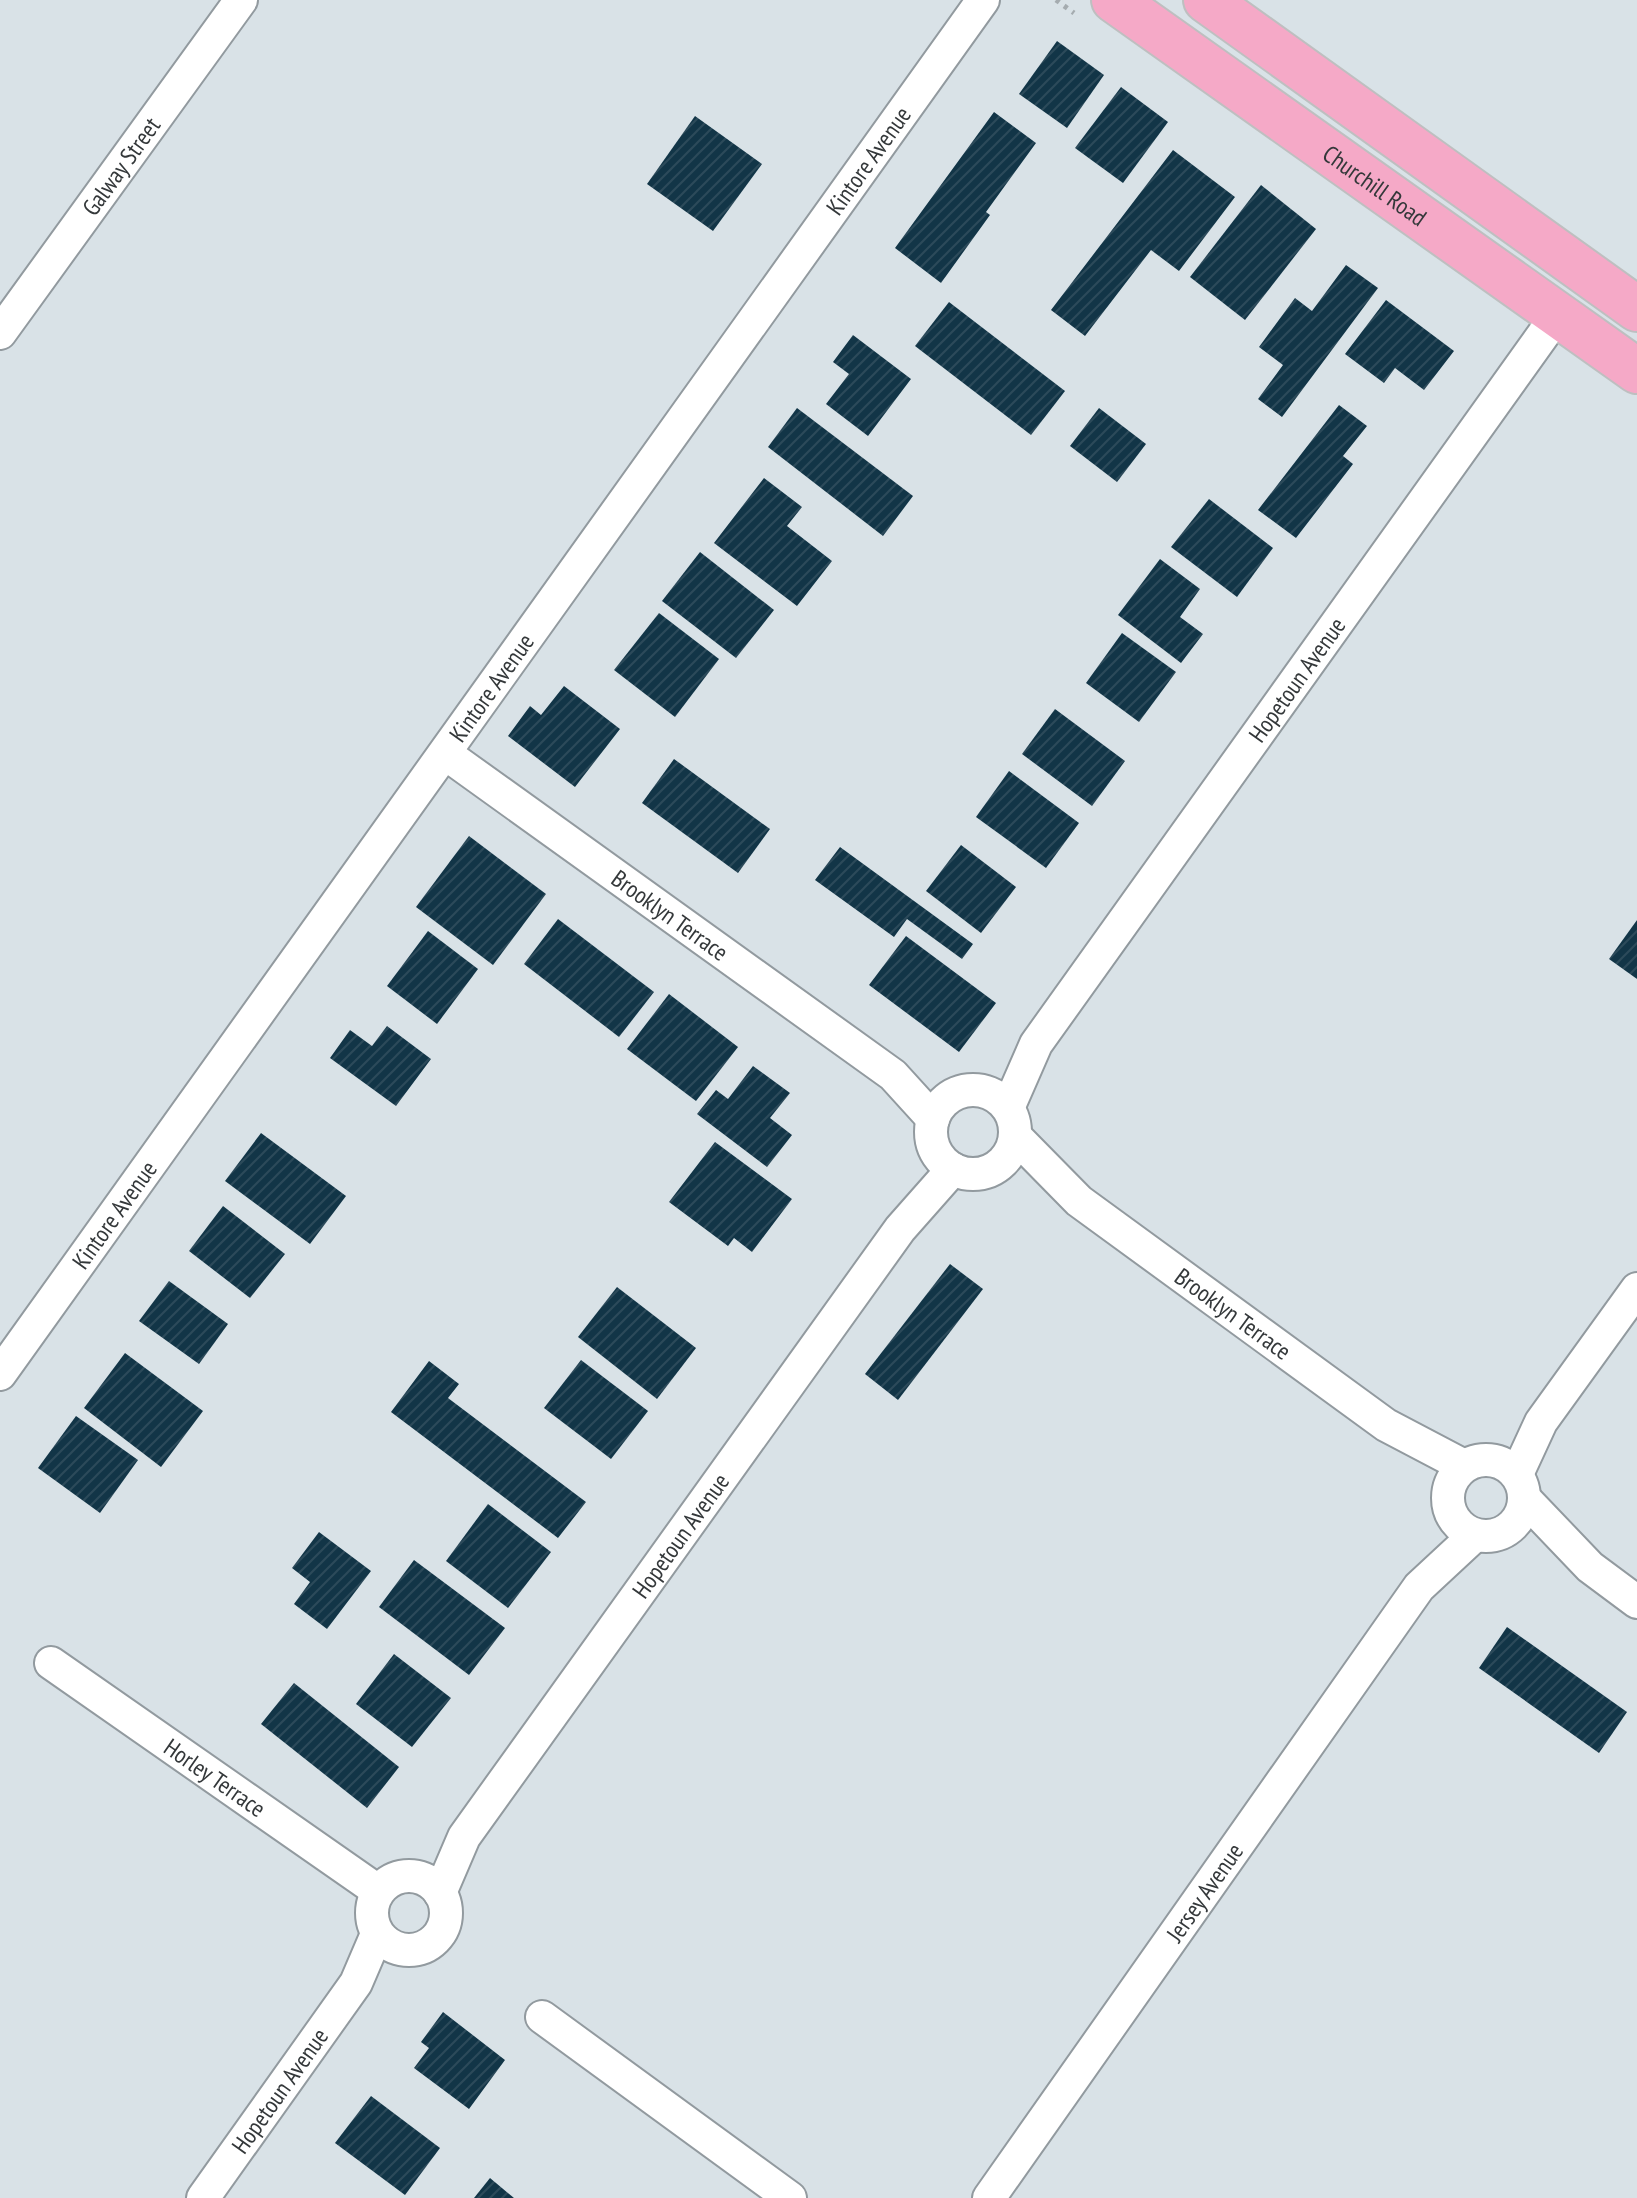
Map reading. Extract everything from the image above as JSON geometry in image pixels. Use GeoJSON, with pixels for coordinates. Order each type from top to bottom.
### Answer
{"type":"FeatureCollection","features":[{"type":"Feature","properties":{"kind":"main road","name":"Churchill Road"},"geometry":{"type":"LineString","coordinates":[[1114,0],[1637,371]]}},
{"type":"Feature","properties":{"kind":"main road","name":"Churchill Road"},"geometry":{"type":"LineString","coordinates":[[1206,0],[1637,309]]}},
{"type":"Feature","properties":{"kind":"street","name":"Galway Street"},"geometry":{"type":"LineString","coordinates":[[0,333],[241,0]]}},
{"type":"Feature","properties":{"kind":"street","name":"Kintore Avenue"},"geometry":{"type":"LineString","coordinates":[[0,1374],[983,0]]}},
{"type":"Feature","properties":{"kind":"street","name":"Hopetoun Avenue"},"geometry":{"type":"LineString","coordinates":[[429,1885],[900,1229],[950,1124],[1036,1044],[1558,314]]}},
{"type":"Feature","properties":{"kind":"street","name":"Brooklyn Terrace"},"geometry":{"type":"LineString","coordinates":[[446,754],[893,1075],[950,1124],[997,1097],[1011,1122],[1079,1201],[1386,1425],[1499,1475],[1590,1567],[1637,1602]]}},
{"type":"Feature","properties":{"kind":"street","name":"Hopetoun Avenue"},"geometry":{"type":"LineString","coordinates":[[997,1167],[1012,1150],[1011,1122],[1036,1044]]}},
{"type":"Feature","properties":{"kind":"street"},"geometry":{"type":"LineString","coordinates":[[950,1124],[969,1174],[997,1167]]}},
{"type":"Feature","properties":{"kind":"street","name":"Brooklyn Terrace"},"geometry":{"type":"LineString","coordinates":[[997,1167],[1079,1201]]}},
{"type":"Feature","properties":{"kind":"street"},"geometry":{"type":"LineString","coordinates":[[1499,1475],[1637,1289]]}},
{"type":"Feature","properties":{"kind":"street","name":"Brooklyn Terrace"},"geometry":{"type":"LineString","coordinates":[[1386,1425],[1448,1500]]}},
{"type":"Feature","properties":{"kind":"street"},"geometry":{"type":"LineString","coordinates":[[1499,1475],[1518,1519],[1510,1529],[1498,1535],[1475,1535],[1454,1520],[1448,1500],[1455,1476],[1499,1475]]}},
{"type":"Feature","properties":{"kind":"street","name":"Jersey Avenue"},"geometry":{"type":"LineString","coordinates":[[1419,1587],[1448,1500]]}},
{"type":"Feature","properties":{"kind":"street","name":"Brooklyn Terrace"},"geometry":{"type":"LineString","coordinates":[[1510,1529],[1590,1567]]}},
{"type":"Feature","properties":{"kind":"street","name":"Jersey Avenue"},"geometry":{"type":"LineString","coordinates":[[989,2198],[1419,1587],[1475,1535]]}},
{"type":"Feature","properties":{"kind":"street","name":"Horley Terrace"},"geometry":{"type":"LineString","coordinates":[[51,1663],[378,1891]]}},
{"type":"Feature","properties":{"kind":"street"},"geometry":{"type":"LineString","coordinates":[[402,1876],[429,1885],[446,1921],[440,1934],[416,1950],[389,1942],[372,1919],[372,1904],[378,1891],[388,1881],[402,1876]]}},
{"type":"Feature","properties":{"kind":"street","name":"Hopetoun Avenue"},"geometry":{"type":"LineString","coordinates":[[203,2198],[356,1983],[389,1942]]}},
{"type":"Feature","properties":{"kind":"street"},"geometry":{"type":"LineString","coordinates":[[542,2017],[790,2198]]}},
{"type":"Feature","properties":{"kind":"building"},"geometry":{"type":"Polygon","coordinates":[[[1057,41],[1104,75],[1067,128],[1019,94],[1057,41]]]}},
{"type":"Feature","properties":{"kind":"building"},"geometry":{"type":"Polygon","coordinates":[[[1121,87],[1168,122],[1123,183],[1075,148],[1121,87]]]}},
{"type":"Feature","properties":{"kind":"building"},"geometry":{"type":"Polygon","coordinates":[[[994,112],[1036,143],[986,212],[990,215],[941,283],[895,248],[994,112]]]}},
{"type":"Feature","properties":{"kind":"building"},"geometry":{"type":"Polygon","coordinates":[[[695,116],[762,164],[713,231],[647,184],[695,116]]]}},
{"type":"Feature","properties":{"kind":"building"},"geometry":{"type":"Polygon","coordinates":[[[1173,150],[1235,197],[1179,271],[1151,250],[1085,336],[1051,310],[1173,150]]]}},
{"type":"Feature","properties":{"kind":"building"},"geometry":{"type":"Polygon","coordinates":[[[1261,185],[1316,229],[1245,320],[1190,277],[1261,185]]]}},
{"type":"Feature","properties":{"kind":"building"},"geometry":{"type":"Polygon","coordinates":[[[1346,265],[1378,288],[1282,417],[1258,399],[1283,365],[1259,347],[1295,298],[1312,311],[1346,265]]]}},
{"type":"Feature","properties":{"kind":"building"},"geometry":{"type":"Polygon","coordinates":[[[1386,300],[1454,351],[1424,390],[1395,368],[1384,383],[1345,354],[1386,300]]]}},
{"type":"Feature","properties":{"kind":"building"},"geometry":{"type":"Polygon","coordinates":[[[949,302],[1065,391],[1031,435],[915,346],[949,302]]]}},
{"type":"Feature","properties":{"kind":"building"},"geometry":{"type":"Polygon","coordinates":[[[853,335],[911,379],[868,436],[826,404],[849,374],[833,362],[853,335]]]}},
{"type":"Feature","properties":{"kind":"building"},"geometry":{"type":"Polygon","coordinates":[[[1339,405],[1367,426],[1343,456],[1353,464],[1296,538],[1258,510],[1339,405]]]}},
{"type":"Feature","properties":{"kind":"building"},"geometry":{"type":"Polygon","coordinates":[[[797,408],[913,496],[883,536],[768,447],[797,408]]]}},
{"type":"Feature","properties":{"kind":"building"},"geometry":{"type":"Polygon","coordinates":[[[1099,408],[1146,444],[1117,482],[1070,446],[1099,408]]]}},
{"type":"Feature","properties":{"kind":"building"},"geometry":{"type":"Polygon","coordinates":[[[764,478],[802,507],[787,526],[832,561],[797,606],[714,543],[764,478]]]}},
{"type":"Feature","properties":{"kind":"building"},"geometry":{"type":"Polygon","coordinates":[[[1209,499],[1273,548],[1237,597],[1171,547],[1209,499]]]}},
{"type":"Feature","properties":{"kind":"building"},"geometry":{"type":"Polygon","coordinates":[[[700,552],[774,610],[736,658],[662,601],[700,552]]]}},
{"type":"Feature","properties":{"kind":"building"},"geometry":{"type":"Polygon","coordinates":[[[1160,559],[1200,589],[1180,617],[1203,634],[1181,663],[1118,615],[1160,559]]]}},
{"type":"Feature","properties":{"kind":"building"},"geometry":{"type":"Polygon","coordinates":[[[659,613],[719,659],[675,717],[614,670],[659,613]]]}},
{"type":"Feature","properties":{"kind":"building"},"geometry":{"type":"Polygon","coordinates":[[[1122,633],[1176,672],[1139,722],[1086,683],[1122,633]]]}},
{"type":"Feature","properties":{"kind":"building"},"geometry":{"type":"Polygon","coordinates":[[[564,686],[620,729],[575,787],[508,736],[530,706],[541,715],[564,686]]]}},
{"type":"Feature","properties":{"kind":"building"},"geometry":{"type":"Polygon","coordinates":[[[1055,709],[1125,761],[1092,806],[1022,754],[1055,709]]]}},
{"type":"Feature","properties":{"kind":"building"},"geometry":{"type":"Polygon","coordinates":[[[674,759],[770,829],[738,873],[642,803],[674,759]]]}},
{"type":"Feature","properties":{"kind":"building"},"geometry":{"type":"Polygon","coordinates":[[[1009,771],[1079,823],[1046,868],[976,817],[1009,771]]]}},
{"type":"Feature","properties":{"kind":"building"},"geometry":{"type":"Polygon","coordinates":[[[469,836],[546,894],[493,965],[416,907],[469,836]]]}},
{"type":"Feature","properties":{"kind":"building"},"geometry":{"type":"Polygon","coordinates":[[[961,845],[1016,887],[981,933],[926,891],[961,845]]]}},
{"type":"Feature","properties":{"kind":"building"},"geometry":{"type":"Polygon","coordinates":[[[840,847],[973,944],[962,959],[907,919],[894,937],[815,880],[840,847]]]}},
{"type":"Feature","properties":{"kind":"building"},"geometry":{"type":"Polygon","coordinates":[[[558,919],[654,992],[619,1037],[524,964],[558,919]]]}},
{"type":"Feature","properties":{"kind":"building"},"geometry":{"type":"Polygon","coordinates":[[[1637,920],[1637,979],[1609,959],[1637,920]]]}},
{"type":"Feature","properties":{"kind":"building"},"geometry":{"type":"Polygon","coordinates":[[[428,931],[478,969],[437,1024],[387,986],[428,931]]]}},
{"type":"Feature","properties":{"kind":"building"},"geometry":{"type":"Polygon","coordinates":[[[906,936],[996,1003],[959,1052],[869,985],[906,936]]]}},
{"type":"Feature","properties":{"kind":"building"},"geometry":{"type":"Polygon","coordinates":[[[669,994],[738,1047],[696,1101],[627,1049],[669,994]]]}},
{"type":"Feature","properties":{"kind":"building"},"geometry":{"type":"Polygon","coordinates":[[[387,1026],[431,1059],[396,1106],[330,1058],[350,1030],[372,1046],[387,1026]]]}},
{"type":"Feature","properties":{"kind":"building"},"geometry":{"type":"Polygon","coordinates":[[[753,1066],[790,1093],[770,1118],[792,1135],[767,1167],[697,1114],[716,1090],[728,1099],[753,1066]]]}},
{"type":"Feature","properties":{"kind":"building"},"geometry":{"type":"Polygon","coordinates":[[[261,1133],[346,1196],[310,1244],[225,1181],[261,1133]]]}},
{"type":"Feature","properties":{"kind":"building"},"geometry":{"type":"Polygon","coordinates":[[[715,1142],[792,1199],[752,1252],[734,1238],[728,1246],[669,1202],[715,1142]]]}},
{"type":"Feature","properties":{"kind":"building"},"geometry":{"type":"Polygon","coordinates":[[[223,1206],[285,1254],[250,1298],[189,1251],[223,1206]]]}},
{"type":"Feature","properties":{"kind":"building"},"geometry":{"type":"Polygon","coordinates":[[[950,1264],[983,1289],[898,1400],[865,1374],[950,1264]]]}},
{"type":"Feature","properties":{"kind":"building"},"geometry":{"type":"Polygon","coordinates":[[[169,1281],[228,1324],[199,1364],[139,1321],[169,1281]]]}},
{"type":"Feature","properties":{"kind":"building"},"geometry":{"type":"Polygon","coordinates":[[[617,1287],[696,1348],[657,1399],[578,1337],[617,1287]]]}},
{"type":"Feature","properties":{"kind":"building"},"geometry":{"type":"Polygon","coordinates":[[[125,1353],[203,1411],[161,1467],[84,1408],[125,1353]]]}},
{"type":"Feature","properties":{"kind":"building"},"geometry":{"type":"Polygon","coordinates":[[[581,1360],[648,1411],[611,1459],[544,1408],[581,1360]]]}},
{"type":"Feature","properties":{"kind":"building"},"geometry":{"type":"Polygon","coordinates":[[[429,1361],[459,1384],[448,1398],[586,1502],[558,1538],[391,1412],[429,1361]]]}},
{"type":"Feature","properties":{"kind":"building"},"geometry":{"type":"Polygon","coordinates":[[[76,1416],[138,1460],[100,1513],[38,1468],[76,1416]]]}},
{"type":"Feature","properties":{"kind":"building"},"geometry":{"type":"Polygon","coordinates":[[[488,1504],[551,1552],[508,1608],[446,1561],[488,1504]]]}},
{"type":"Feature","properties":{"kind":"building"},"geometry":{"type":"Polygon","coordinates":[[[319,1532],[371,1571],[327,1629],[294,1604],[310,1582],[292,1568],[319,1532]]]}},
{"type":"Feature","properties":{"kind":"building"},"geometry":{"type":"Polygon","coordinates":[[[414,1560],[505,1628],[469,1675],[379,1607],[414,1560]]]}},
{"type":"Feature","properties":{"kind":"building"},"geometry":{"type":"Polygon","coordinates":[[[1507,1627],[1627,1712],[1599,1753],[1479,1668],[1507,1627]]]}},
{"type":"Feature","properties":{"kind":"building"},"geometry":{"type":"Polygon","coordinates":[[[394,1654],[451,1698],[412,1747],[356,1704],[394,1654]]]}},
{"type":"Feature","properties":{"kind":"building"},"geometry":{"type":"Polygon","coordinates":[[[294,1683],[399,1767],[367,1808],[261,1724],[294,1683]]]}},
{"type":"Feature","properties":{"kind":"building"},"geometry":{"type":"Polygon","coordinates":[[[443,2012],[505,2060],[469,2109],[414,2068],[429,2048],[421,2042],[443,2012]]]}},
{"type":"Feature","properties":{"kind":"building"},"geometry":{"type":"Polygon","coordinates":[[[371,2096],[440,2148],[405,2195],[335,2143],[371,2096]]]}},
{"type":"Feature","properties":{"kind":"building"},"geometry":{"type":"Polygon","coordinates":[[[490,2178],[514,2198],[474,2198],[490,2178]]]}}]}
